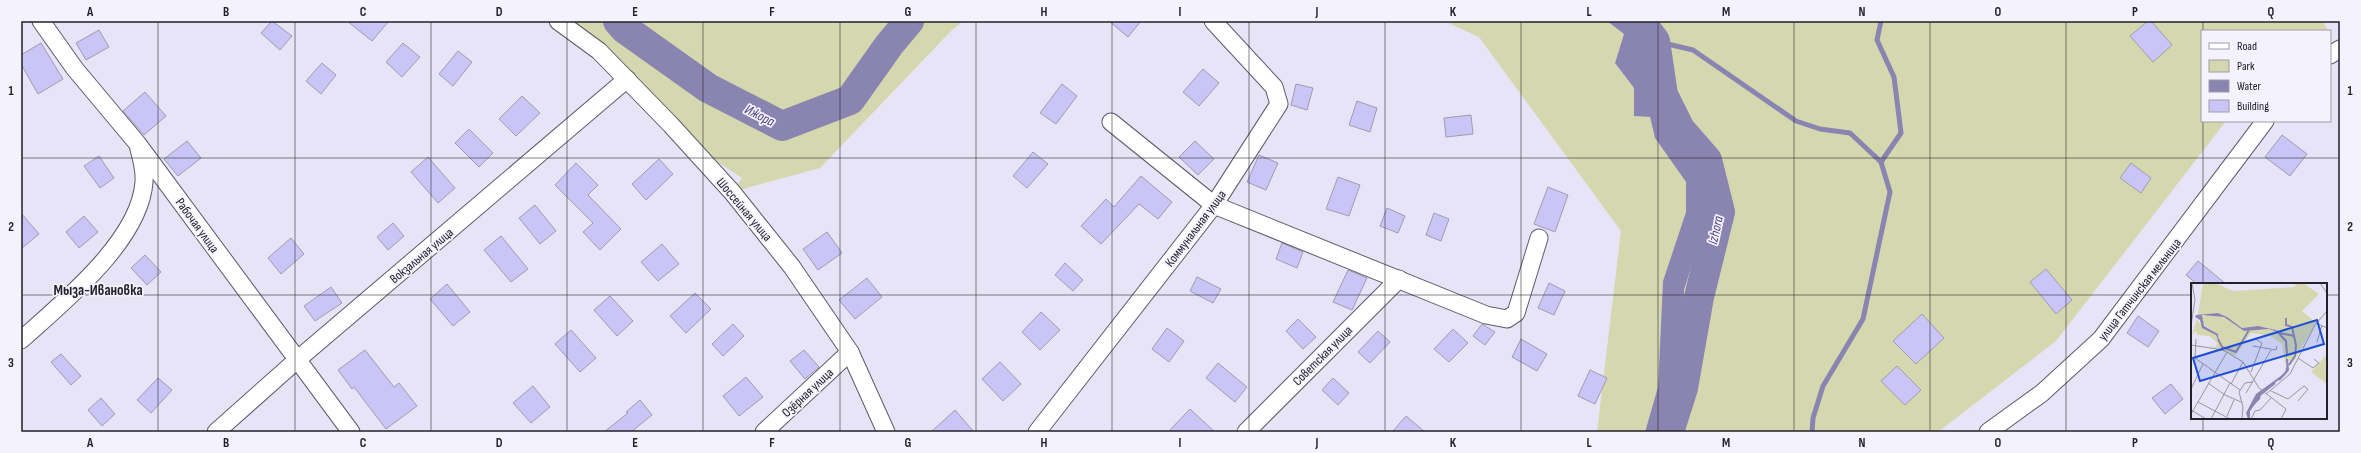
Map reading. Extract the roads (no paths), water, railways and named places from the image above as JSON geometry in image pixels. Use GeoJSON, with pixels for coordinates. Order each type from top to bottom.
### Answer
{"type":"FeatureCollection","features":[{"type":"Feature","properties":{"kind":"street","name":"Рабочая улица"},"geometry":{"type":"LineString","coordinates":[[41,21],[75,69],[137,143],[352,432]]}},
{"type":"Feature","properties":{"kind":"street","name":"Шоссейная улица"},"geometry":{"type":"LineString","coordinates":[[558,21],[599,51],[627,79],[732,192],[792,267],[850,352],[886,432]]}},
{"type":"Feature","properties":{"kind":"street","name":"Коммунальная улица"},"geometry":{"type":"LineString","coordinates":[[1037,432],[1214,206],[1279,104],[1274,87],[1213,21]]}},
{"type":"Feature","properties":{"kind":"street","name":"Вокзальная улица"},"geometry":{"type":"LineString","coordinates":[[216,432],[297,360],[627,79]]}},
{"type":"Feature","properties":{"kind":"street"},"geometry":{"type":"LineString","coordinates":[[1111,122],[1214,206],[1486,315],[1507,319],[1516,313],[1539,238]]}},
{"type":"Feature","properties":{"kind":"street","name":"улица Гатчинская мельница"},"geometry":{"type":"LineString","coordinates":[[1988,432],[2042,393],[2102,339],[2264,122]]}},
{"type":"Feature","properties":{"kind":"street"},"geometry":{"type":"LineString","coordinates":[[21,340],[76,291],[111,253],[133,217],[144,183],[143,166],[137,143]]}},
{"type":"Feature","properties":{"kind":"street","name":"Советская улица"},"geometry":{"type":"LineString","coordinates":[[1246,432],[1399,279]]}},
{"type":"Feature","properties":{"kind":"street","name":"Озёрная улица"},"geometry":{"type":"LineString","coordinates":[[764,432],[850,352]]}},
{"type":"Feature","properties":{"kind":"water"},"geometry":{"type":"Polygon","coordinates":[[[1607,21],[1644,21],[1646,25],[1643,53],[1707,169],[1714,216],[1696,252],[1684,290],[1683,370],[1672,432],[1645,432],[1658,387],[1663,281],[1686,212],[1686,182],[1655,138],[1650,117],[1634,116],[1634,88],[1615,63],[1624,34],[1607,21]]]}},
{"type":"Feature","properties":{"kind":"waterway","name":"Ижора"},"geometry":{"type":"LineString","coordinates":[[618,21],[625,29],[708,88],[782,126],[850,100],[889,45],[909,21]]}},
{"type":"Feature","properties":{"kind":"waterway","name":"Izhora"},"geometry":{"type":"LineString","coordinates":[[1640,21],[1655,41],[1663,95],[1680,129],[1707,160],[1720,212],[1699,297],[1683,388],[1669,432]]}},
{"type":"Feature","properties":{"kind":"waterway"},"geometry":{"type":"LineString","coordinates":[[1881,21],[1877,40],[1894,77],[1901,133],[1881,162]]}},
{"type":"Feature","properties":{"kind":"waterway"},"geometry":{"type":"LineString","coordinates":[[1655,41],[1693,50],[1796,121],[1820,129],[1850,133],[1881,162],[1890,192],[1863,319],[1823,386],[1813,418],[1812,432]]}},
{"type":"Feature","properties":{"kind":"district","name":"Мыза-Ивановка"},"geometry":{"type":"Point","coordinates":[98,290]}}]}
